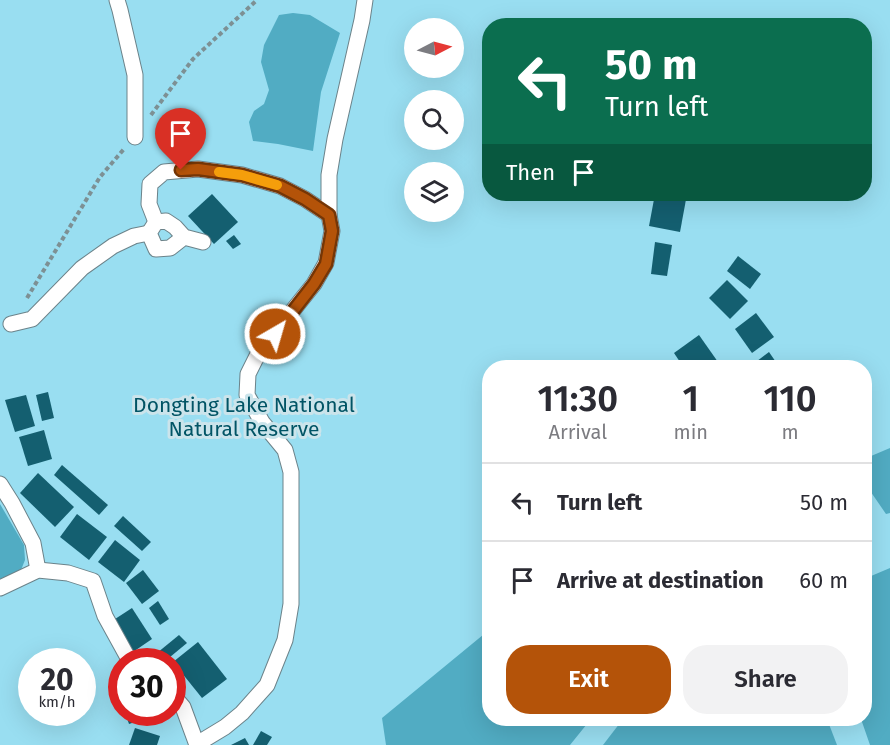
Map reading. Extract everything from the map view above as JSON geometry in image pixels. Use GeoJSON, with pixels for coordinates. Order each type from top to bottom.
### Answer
{"type":"FeatureCollection","features":[{"type":"Feature","properties":{"kind":"street"},"geometry":{"type":"LineString","coordinates":[[117,0],[135,75],[135,137]]}},
{"type":"Feature","properties":{"kind":"street"},"geometry":{"type":"LineString","coordinates":[[186,715],[197,745],[225,727],[242,713],[267,685],[285,640],[291,604],[291,472],[285,450],[262,422],[247,395],[249,374],[258,354],[314,284],[326,264],[332,231],[329,215],[329,175],[365,0]]}},
{"type":"Feature","properties":{"kind":"street"},"geometry":{"type":"LineString","coordinates":[[184,237],[170,248],[156,249],[148,204],[150,184],[164,172],[198,169],[242,175],[280,186],[329,215]]}},
{"type":"Feature","properties":{"kind":"street"},"geometry":{"type":"LineString","coordinates":[[11,324],[32,319],[82,268],[113,246],[166,221],[184,237],[203,242]]}},
{"type":"Feature","properties":{"kind":"street"},"geometry":{"type":"LineString","coordinates":[[0,484],[33,543],[38,570]]}},
{"type":"Feature","properties":{"kind":"street"},"geometry":{"type":"LineString","coordinates":[[0,588],[38,570],[68,573],[93,581],[105,616],[123,648]]}},
{"type":"Feature","properties":{"kind":"path"},"geometry":{"type":"LineString","coordinates":[[11,324],[100,177],[135,137],[193,59],[257,0]]}},
{"type":"Feature","properties":{"kind":"green space","name":"Dongting Lake National Natural Reserve"},"geometry":{"type":"Polygon","coordinates":[[[0,0],[890,0],[890,745],[0,745],[0,0]]]}},
{"type":"Feature","properties":{"kind":"shaded area"},"geometry":{"type":"Polygon","coordinates":[[[293,13],[310,15],[340,33],[321,92],[313,151],[253,141],[249,122],[254,111],[264,104],[269,90],[261,62],[264,45],[279,15],[293,13]]]}},
{"type":"Feature","properties":{"kind":"shaded area"},"geometry":{"type":"Polygon","coordinates":[[[890,448],[890,513],[886,514],[872,494],[872,456],[890,448]]]}},
{"type":"Feature","properties":{"kind":"shaded area"},"geometry":{"type":"Polygon","coordinates":[[[0,504],[24,545],[25,560],[21,570],[0,579],[0,504]]]}},
{"type":"Feature","properties":{"kind":"shaded area"},"geometry":{"type":"Polygon","coordinates":[[[890,568],[890,745],[870,745],[863,726],[872,726],[872,576],[890,568]]]}},
{"type":"Feature","properties":{"kind":"shaded area"},"geometry":{"type":"Polygon","coordinates":[[[482,636],[482,726],[585,726],[570,745],[386,745],[382,718],[482,636]]]}},
{"type":"Feature","properties":{"kind":"shaded area"},"geometry":{"type":"Polygon","coordinates":[[[618,726],[830,726],[837,745],[603,745],[618,726]]]}},
{"type":"Feature","properties":{"kind":"building"},"geometry":{"type":"Polygon","coordinates":[[[212,194],[238,222],[214,244],[188,216],[212,194]]]}},
{"type":"Feature","properties":{"kind":"building"},"geometry":{"type":"Polygon","coordinates":[[[654,201],[686,201],[680,232],[649,226],[654,201]]]}},
{"type":"Feature","properties":{"kind":"building"},"geometry":{"type":"Polygon","coordinates":[[[234,235],[241,244],[233,249],[226,241],[234,235]]]}},
{"type":"Feature","properties":{"kind":"building"},"geometry":{"type":"Polygon","coordinates":[[[655,242],[672,245],[667,276],[651,274],[655,242]]]}},
{"type":"Feature","properties":{"kind":"building"},"geometry":{"type":"Polygon","coordinates":[[[738,256],[761,274],[750,289],[727,271],[738,256]]]}},
{"type":"Feature","properties":{"kind":"building"},"geometry":{"type":"Polygon","coordinates":[[[727,280],[748,301],[730,319],[709,298],[727,280]]]}},
{"type":"Feature","properties":{"kind":"building"},"geometry":{"type":"Polygon","coordinates":[[[756,313],[774,337],[752,353],[735,329],[756,313]]]}},
{"type":"Feature","properties":{"kind":"building"},"geometry":{"type":"Polygon","coordinates":[[[699,335],[717,360],[679,360],[674,353],[699,335]]]}},
{"type":"Feature","properties":{"kind":"building"},"geometry":{"type":"Polygon","coordinates":[[[769,352],[774,360],[758,360],[769,352]]]}},
{"type":"Feature","properties":{"kind":"building"},"geometry":{"type":"Polygon","coordinates":[[[48,392],[54,418],[42,421],[36,395],[48,392]]]}},
{"type":"Feature","properties":{"kind":"building"},"geometry":{"type":"Polygon","coordinates":[[[26,395],[35,426],[15,432],[5,400],[26,395]]]}},
{"type":"Feature","properties":{"kind":"building"},"geometry":{"type":"Polygon","coordinates":[[[44,430],[52,459],[28,466],[19,437],[44,430]]]}},
{"type":"Feature","properties":{"kind":"building"},"geometry":{"type":"Polygon","coordinates":[[[62,465],[108,505],[99,515],[54,475],[62,465]]]}},
{"type":"Feature","properties":{"kind":"building"},"geometry":{"type":"Polygon","coordinates":[[[38,473],[74,507],[55,527],[20,493],[38,473]]]}},
{"type":"Feature","properties":{"kind":"building"},"geometry":{"type":"Polygon","coordinates":[[[77,514],[107,537],[89,560],[60,537],[77,514]]]}},
{"type":"Feature","properties":{"kind":"building"},"geometry":{"type":"Polygon","coordinates":[[[123,516],[151,542],[142,551],[114,526],[123,516]]]}},
{"type":"Feature","properties":{"kind":"building"},"geometry":{"type":"Polygon","coordinates":[[[115,540],[140,560],[124,582],[98,562],[115,540]]]}},
{"type":"Feature","properties":{"kind":"building"},"geometry":{"type":"Polygon","coordinates":[[[143,570],[159,591],[142,604],[126,583],[143,570]]]}},
{"type":"Feature","properties":{"kind":"building"},"geometry":{"type":"Polygon","coordinates":[[[158,601],[169,619],[160,625],[149,608],[158,601]]]}},
{"type":"Feature","properties":{"kind":"building"},"geometry":{"type":"Polygon","coordinates":[[[132,608],[152,639],[139,648],[130,648],[112,621],[132,608]]]}},
{"type":"Feature","properties":{"kind":"building"},"geometry":{"type":"Polygon","coordinates":[[[179,635],[187,643],[181,648],[163,648],[179,635]]]}},
{"type":"Feature","properties":{"kind":"building"},"geometry":{"type":"Polygon","coordinates":[[[198,642],[227,679],[202,698],[186,678],[186,652],[198,642]]]}},
{"type":"Feature","properties":{"kind":"building"},"geometry":{"type":"Polygon","coordinates":[[[135,728],[160,736],[157,745],[129,745],[135,728]]]}},
{"type":"Feature","properties":{"kind":"building"},"geometry":{"type":"Polygon","coordinates":[[[261,731],[272,737],[267,745],[253,745],[261,731]]]}},
{"type":"Feature","properties":{"kind":"building"},"geometry":{"type":"Polygon","coordinates":[[[245,738],[249,745],[231,745],[245,738]]]}},
{"type":"Feature","properties":{"kind":"slow traffic"},"geometry":{"type":"LineString","coordinates":[[219,172],[242,175],[277,185]]}},
{"type":"Feature","properties":{"kind":"route"},"geometry":{"type":"LineString","coordinates":[[181,170],[198,169],[242,175],[280,186],[329,215],[332,231],[326,264],[314,284],[275,334]]}}]}
